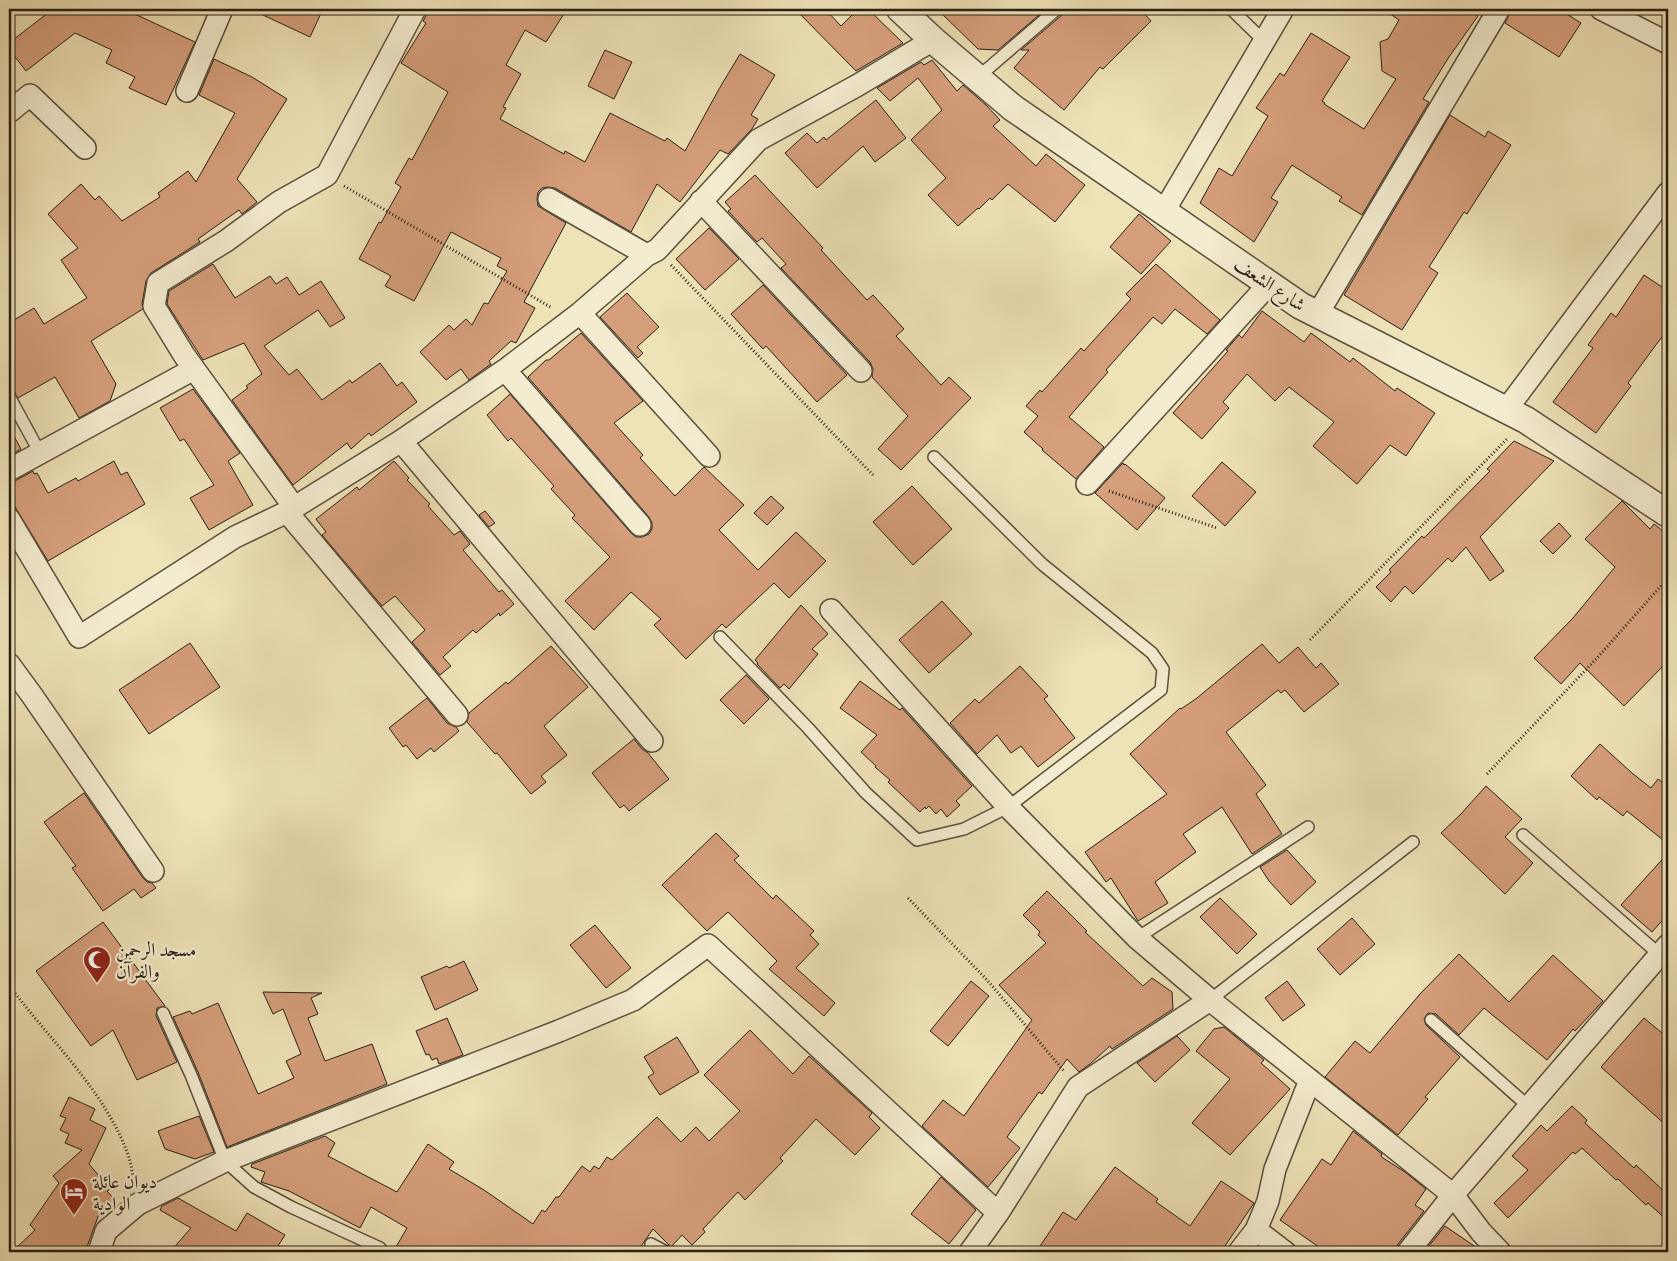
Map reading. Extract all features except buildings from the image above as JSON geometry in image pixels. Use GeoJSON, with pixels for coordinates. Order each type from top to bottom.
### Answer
{"type":"FeatureCollection","features":[{"type":"Feature","properties":{"kind":"street"},"geometry":{"type":"LineString","coordinates":[[187,91],[222,9]]}},
{"type":"Feature","properties":{"kind":"street"},"geometry":{"type":"LineString","coordinates":[[415,9],[327,175],[279,202],[226,241],[158,282],[154,306],[194,369],[290,509],[457,715]]}},
{"type":"Feature","properties":{"kind":"street","name":"شارع الشعف"},"geometry":{"type":"LineString","coordinates":[[900,9],[1013,108],[1269,284],[1317,315],[1516,415],[1668,514]]}},
{"type":"Feature","properties":{"kind":"street"},"geometry":{"type":"LineString","coordinates":[[1164,211],[1282,9]]}},
{"type":"Feature","properties":{"kind":"street"},"geometry":{"type":"LineString","coordinates":[[1317,315],[1499,9]]}},
{"type":"Feature","properties":{"kind":"street"},"geometry":{"type":"LineString","coordinates":[[1601,9],[1668,43]]}},
{"type":"Feature","properties":{"kind":"street"},"geometry":{"type":"LineString","coordinates":[[9,519],[79,637],[235,537],[290,509],[401,441],[505,370],[652,253],[758,140],[858,85],[934,40]]}},
{"type":"Feature","properties":{"kind":"street"},"geometry":{"type":"LineString","coordinates":[[9,112],[30,96],[85,148]]}},
{"type":"Feature","properties":{"kind":"street"},"geometry":{"type":"LineString","coordinates":[[1516,415],[1668,193]]}},
{"type":"Feature","properties":{"kind":"street"},"geometry":{"type":"LineString","coordinates":[[549,199],[652,253]]}},
{"type":"Feature","properties":{"kind":"street"},"geometry":{"type":"LineString","coordinates":[[702,201],[861,371]]}},
{"type":"Feature","properties":{"kind":"street"},"geometry":{"type":"LineString","coordinates":[[1087,484],[1269,284]]}},
{"type":"Feature","properties":{"kind":"street"},"geometry":{"type":"LineString","coordinates":[[575,316],[709,456]]}},
{"type":"Feature","properties":{"kind":"street"},"geometry":{"type":"LineString","coordinates":[[9,470],[194,369]]}},
{"type":"Feature","properties":{"kind":"street"},"geometry":{"type":"LineString","coordinates":[[505,370],[640,525]]}},
{"type":"Feature","properties":{"kind":"street"},"geometry":{"type":"LineString","coordinates":[[401,441],[652,741]]}},
{"type":"Feature","properties":{"kind":"street"},"geometry":{"type":"LineString","coordinates":[[831,610],[1008,807],[1137,938],[1210,1000],[1454,1195],[1481,1232],[1500,1252]]}},
{"type":"Feature","properties":{"kind":"street"},"geometry":{"type":"LineString","coordinates":[[9,664],[153,871]]}},
{"type":"Feature","properties":{"kind":"street"},"geometry":{"type":"LineString","coordinates":[[99,1252],[106,1231],[138,1204],[225,1161],[559,1031],[633,1000],[708,944],[998,1213]]}},
{"type":"Feature","properties":{"kind":"street"},"geometry":{"type":"LineString","coordinates":[[1408,1252],[1454,1195],[1664,950]]}},
{"type":"Feature","properties":{"kind":"street"},"geometry":{"type":"LineString","coordinates":[[970,1252],[998,1213],[1078,1087],[1210,1000]]}},
{"type":"Feature","properties":{"kind":"street"},"geometry":{"type":"LineString","coordinates":[[1240,1252],[1256,1230],[1268,1201],[1275,1169],[1310,1080]]}},
{"type":"Feature","properties":{"kind":"street"},"geometry":{"type":"LineString","coordinates":[[1256,1230],[1285,1252]]}},
{"type":"Feature","properties":{"kind":"lane"},"geometry":{"type":"LineString","coordinates":[[977,78],[1056,9]]}},
{"type":"Feature","properties":{"kind":"lane"},"geometry":{"type":"LineString","coordinates":[[1231,9],[1264,40]]}},
{"type":"Feature","properties":{"kind":"lane"},"geometry":{"type":"LineString","coordinates":[[9,396],[40,453]]}},
{"type":"Feature","properties":{"kind":"lane"},"geometry":{"type":"LineString","coordinates":[[720,637],[808,728],[866,793],[917,840],[964,829],[1008,807],[1161,690],[1163,669],[1152,653],[1042,564],[934,457]]}},
{"type":"Feature","properties":{"kind":"lane"},"geometry":{"type":"LineString","coordinates":[[1137,938],[1308,827]]}},
{"type":"Feature","properties":{"kind":"lane"},"geometry":{"type":"LineString","coordinates":[[1523,835],[1664,950]]}},
{"type":"Feature","properties":{"kind":"lane"},"geometry":{"type":"LineString","coordinates":[[1210,1000],[1413,842]]}},
{"type":"Feature","properties":{"kind":"lane"},"geometry":{"type":"LineString","coordinates":[[163,1013],[191,1075],[225,1161],[254,1187],[291,1207],[380,1248]]}},
{"type":"Feature","properties":{"kind":"lane"},"geometry":{"type":"LineString","coordinates":[[1430,1020],[1530,1107]]}},
{"type":"Feature","properties":{"kind":"lane"},"geometry":{"type":"LineString","coordinates":[[651,1244],[666,1252]]}},
{"type":"Feature","properties":{"kind":"path"},"geometry":{"type":"LineString","coordinates":[[327,175],[575,316]]}},
{"type":"Feature","properties":{"kind":"path"},"geometry":{"type":"LineString","coordinates":[[652,253],[873,475]]}},
{"type":"Feature","properties":{"kind":"path"},"geometry":{"type":"LineString","coordinates":[[1310,640],[1516,415]]}},
{"type":"Feature","properties":{"kind":"path"},"geometry":{"type":"LineString","coordinates":[[1087,484],[1217,528]]}},
{"type":"Feature","properties":{"kind":"path"},"geometry":{"type":"LineString","coordinates":[[1487,774],[1597,658],[1668,578]]}},
{"type":"Feature","properties":{"kind":"path"},"geometry":{"type":"LineString","coordinates":[[908,898],[988,982],[1078,1087]]}},
{"type":"Feature","properties":{"kind":"path"},"geometry":{"type":"LineString","coordinates":[[9,985],[92,1088],[114,1121],[128,1154],[138,1204]]}},
{"type":"Feature","properties":{"kind":"place","name":"مسجد الرحمن والفرآن"},"geometry":{"type":"Point","coordinates":[97,984]}},
{"type":"Feature","properties":{"kind":"place","name":"ديوان عائلة الوادية"},"geometry":{"type":"Point","coordinates":[74,1216]}}]}
